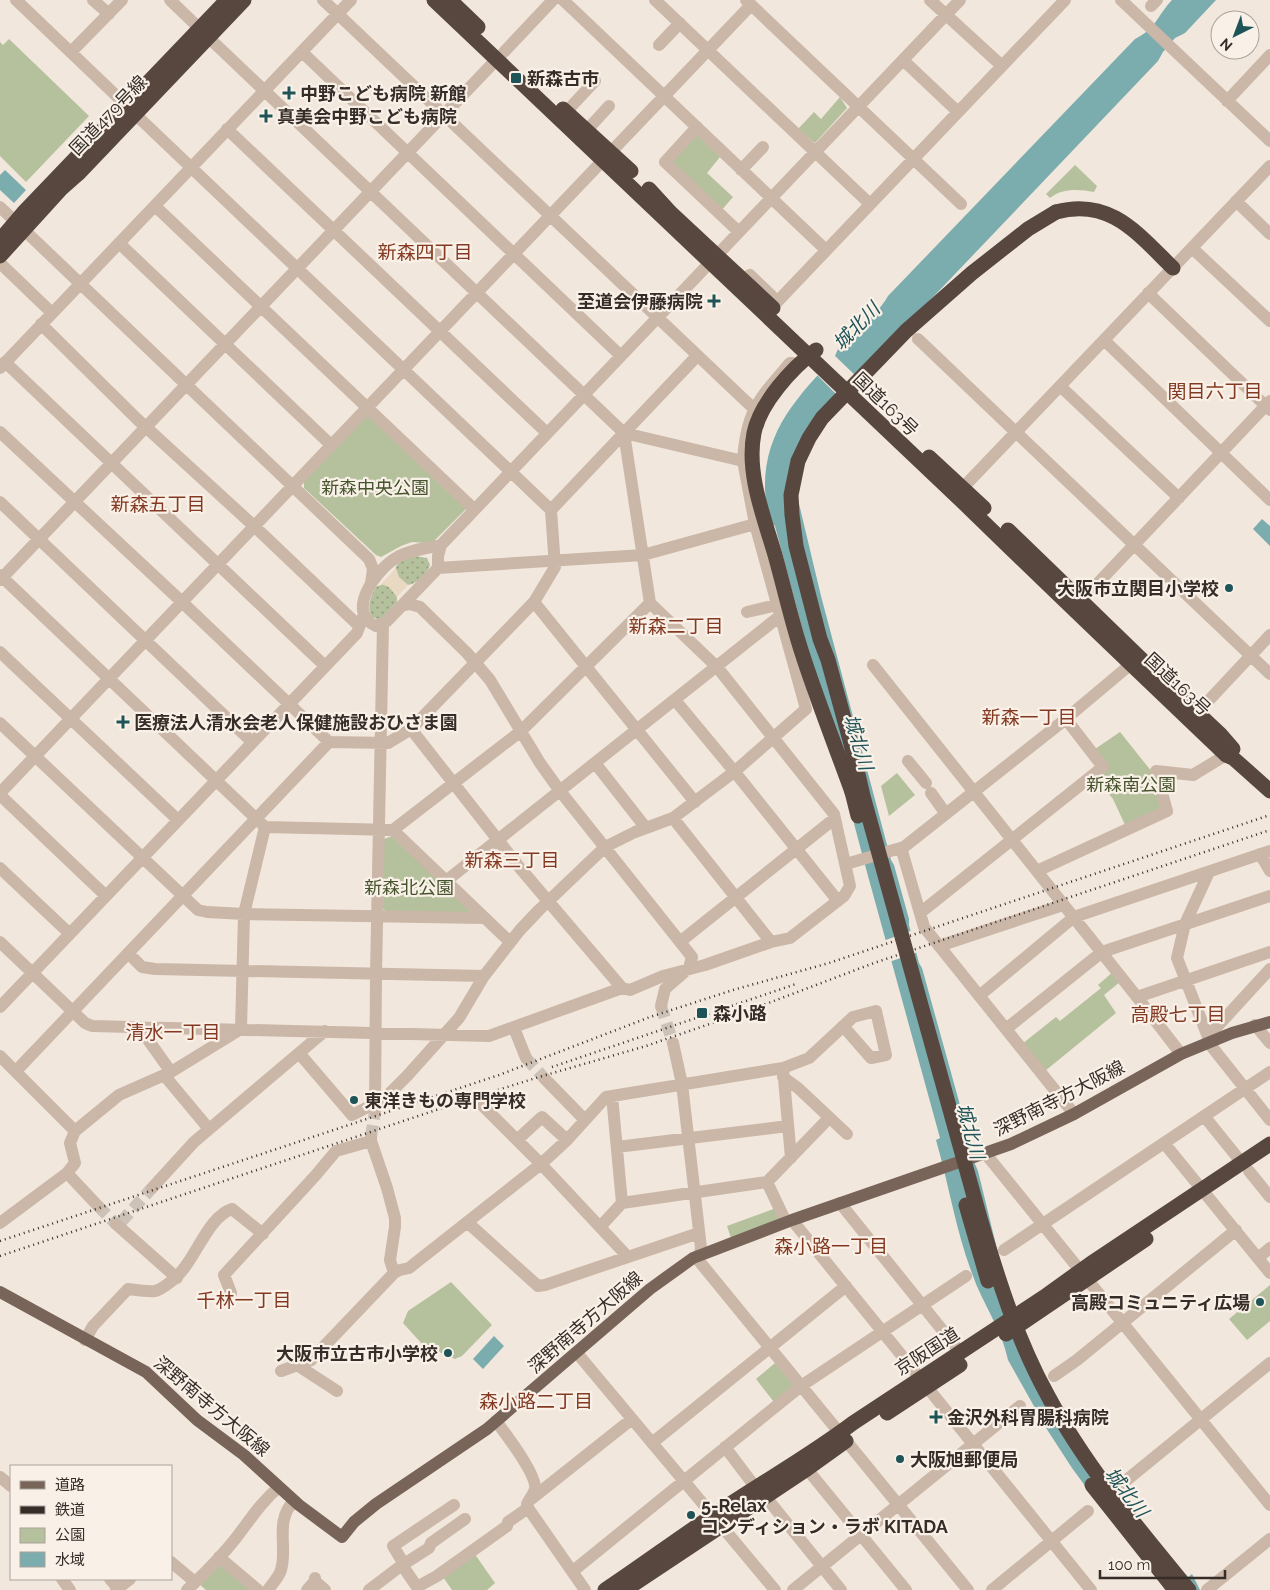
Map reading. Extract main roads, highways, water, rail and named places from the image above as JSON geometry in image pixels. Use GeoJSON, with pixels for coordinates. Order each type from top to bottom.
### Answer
{"type":"FeatureCollection","features":[{"type":"Feature","properties":{"kind":"highway","name":"国道479号線"},"geometry":{"type":"LineString","coordinates":[[204,33],[227,0]]}},
{"type":"Feature","properties":{"kind":"highway","name":"国道479号線"},"geometry":{"type":"LineString","coordinates":[[0,256],[20,226],[204,33],[244,0]]}},
{"type":"Feature","properties":{"kind":"highway","name":"国道163号"},"geometry":{"type":"LineString","coordinates":[[434,0],[587,130],[606,156]]}},
{"type":"Feature","properties":{"kind":"highway","name":"国道163号"},"geometry":{"type":"LineString","coordinates":[[450,0],[500,56],[606,156],[663,219],[713,259],[743,279],[809,358]]}},
{"type":"Feature","properties":{"kind":"highway"},"geometry":{"type":"LineString","coordinates":[[1173,268],[1130,227],[1105,212],[1081,207],[1056,212],[1028,229],[957,286],[906,331],[822,418],[808,438],[798,461],[791,495],[796,546],[820,640],[828,660],[980,1218],[1015,1326],[1047,1395],[1077,1446],[1117,1501],[1189,1590]]}},
{"type":"Feature","properties":{"kind":"highway","name":"国道479号線"},"geometry":{"type":"LineString","coordinates":[[0,240],[20,226]]}},
{"type":"Feature","properties":{"kind":"highway","name":"国道163号"},"geometry":{"type":"LineString","coordinates":[[713,259],[809,358],[854,392],[1135,661],[1226,755],[1238,762],[1270,792]]}},
{"type":"Feature","properties":{"kind":"highway"},"geometry":{"type":"LineString","coordinates":[[809,358],[768,403],[756,426],[752,445],[755,479],[801,651],[852,792],[980,1254],[998,1309],[1017,1357],[1054,1427],[1104,1500],[1175,1590]]}},
{"type":"Feature","properties":{"kind":"highway","name":"国道163号"},"geometry":{"type":"LineString","coordinates":[[960,492],[1081,601],[1135,661],[1197,712],[1270,785]]}},
{"type":"Feature","properties":{"kind":"highway"},"geometry":{"type":"LineString","coordinates":[[1220,734],[1229,739],[1270,778]]}},
{"type":"Feature","properties":{"kind":"highway"},"geometry":{"type":"LineString","coordinates":[[1226,755],[1270,799]]}},
{"type":"Feature","properties":{"kind":"highway","name":"京阪国道"},"geometry":{"type":"LineString","coordinates":[[605,1590],[761,1492],[1031,1312],[1245,1167],[1270,1144]]}},
{"type":"Feature","properties":{"kind":"highway","name":"京阪国道"},"geometry":{"type":"LineString","coordinates":[[1245,1167],[1270,1156]]}},
{"type":"Feature","properties":{"kind":"highway","name":"京阪国道"},"geometry":{"type":"LineString","coordinates":[[924,1382],[960,1352],[990,1338]]}},
{"type":"Feature","properties":{"kind":"highway","name":"京阪国道"},"geometry":{"type":"LineString","coordinates":[[761,1492],[807,1469],[843,1437]]}},
{"type":"Feature","properties":{"kind":"highway","name":"京阪国道"},"geometry":{"type":"LineString","coordinates":[[625,1590],[716,1521]]}},
{"type":"Feature","properties":{"kind":"main road","name":"深野南寺方大阪線"},"geometry":{"type":"LineString","coordinates":[[0,1292],[146,1372],[197,1420],[244,1456],[294,1501],[344,1533],[376,1504],[496,1422],[669,1274],[700,1255],[789,1221],[1012,1144],[1074,1114],[1181,1054],[1210,1041],[1255,1025],[1270,1022]]}},
{"type":"Feature","properties":{"kind":"water","name":"城北川"},"geometry":{"type":"Polygon","coordinates":[[[1172,0],[1216,0],[1185,33],[1175,38],[1158,61],[813,423],[795,487],[821,596],[891,860],[909,919],[919,963],[922,968],[970,1141],[970,1152],[978,1171],[1006,1286],[1043,1372],[1093,1462],[1187,1578],[1192,1574],[1200,1590],[1166,1590],[1072,1468],[1048,1431],[1008,1360],[997,1328],[973,1276],[962,1243],[936,1140],[940,1138],[775,526],[768,514],[765,489],[766,468],[770,449],[777,432],[796,401],[835,356],[838,349],[872,316],[888,296],[1135,39],[1148,31],[1172,0]]]}},
{"type":"Feature","properties":{"kind":"water"},"geometry":{"type":"Polygon","coordinates":[[[5,170],[26,190],[14,203],[0,190],[0,175],[5,170]]]}},
{"type":"Feature","properties":{"kind":"water"},"geometry":{"type":"Polygon","coordinates":[[[1262,519],[1270,526],[1270,546],[1253,529],[1262,519]]]}},
{"type":"Feature","properties":{"kind":"water"},"geometry":{"type":"Polygon","coordinates":[[[494,1336],[504,1346],[483,1369],[473,1359],[494,1336]]]}},
{"type":"Feature","properties":{"kind":"tunnel"},"geometry":{"type":"LineString","coordinates":[[661,1006],[673,1043]]}},
{"type":"Feature","properties":{"kind":"tunnel"},"geometry":{"type":"LineString","coordinates":[[526,1058],[545,1079]]}},
{"type":"Feature","properties":{"kind":"tunnel"},"geometry":{"type":"LineString","coordinates":[[371,1137],[375,1111]]}},
{"type":"Feature","properties":{"kind":"tunnel"},"geometry":{"type":"LineString","coordinates":[[121,1222],[152,1188]]}},
{"type":"Feature","properties":{"kind":"tunnel"},"geometry":{"type":"LineString","coordinates":[[98,1206],[116,1224]]}},
{"type":"Feature","properties":{"kind":"railway"},"geometry":{"type":"LineString","coordinates":[[0,1241],[499,1075],[650,1017],[733,990],[829,963],[1270,815]]}},
{"type":"Feature","properties":{"kind":"railway"},"geometry":{"type":"LineString","coordinates":[[0,1256],[463,1101],[646,1046],[750,1010],[874,963],[1270,830]]}},
{"type":"Feature","properties":{"kind":"railway"},"geometry":{"type":"LineString","coordinates":[[552,1067],[796,984]]}},
{"type":"Feature","properties":{"kind":"place","name":"新森古市"},"geometry":{"type":"Point","coordinates":[516,78]}},
{"type":"Feature","properties":{"kind":"place","name":"中野こども病院 新館"},"geometry":{"type":"Point","coordinates":[289,93]}},
{"type":"Feature","properties":{"kind":"place","name":"真美会中野こども病院"},"geometry":{"type":"Point","coordinates":[266,116]}},
{"type":"Feature","properties":{"kind":"place","name":"至道会伊藤病院"},"geometry":{"type":"Point","coordinates":[714,301]}},
{"type":"Feature","properties":{"kind":"place","name":"大阪市立関目小学校"},"geometry":{"type":"Point","coordinates":[1229,588]}},
{"type":"Feature","properties":{"kind":"place","name":"医療法人清水会老人保健施設おひさま園"},"geometry":{"type":"Point","coordinates":[123,722]}},
{"type":"Feature","properties":{"kind":"place","name":"森小路"},"geometry":{"type":"Point","coordinates":[702,1013]}},
{"type":"Feature","properties":{"kind":"place","name":"東洋きもの専門学校"},"geometry":{"type":"Point","coordinates":[354,1100]}},
{"type":"Feature","properties":{"kind":"place","name":"高殿コミュニティ広場"},"geometry":{"type":"Point","coordinates":[1260,1302]}},
{"type":"Feature","properties":{"kind":"place","name":"大阪市立古市小学校"},"geometry":{"type":"Point","coordinates":[448,1353]}},
{"type":"Feature","properties":{"kind":"place","name":"金沢外科胃腸科病院"},"geometry":{"type":"Point","coordinates":[936,1417]}},
{"type":"Feature","properties":{"kind":"place","name":"大阪旭郵便局"},"geometry":{"type":"Point","coordinates":[900,1459]}},
{"type":"Feature","properties":{"kind":"place","name":"5-Relax コンディション・ラボ KITADA"},"geometry":{"type":"Point","coordinates":[691,1515]}},
{"type":"Feature","properties":{"kind":"district","name":"新森四丁目"},"geometry":{"type":"Point","coordinates":[425,252]}},
{"type":"Feature","properties":{"kind":"district","name":"関目六丁目"},"geometry":{"type":"Point","coordinates":[1215,391]}},
{"type":"Feature","properties":{"kind":"district","name":"新森五丁目"},"geometry":{"type":"Point","coordinates":[158,504]}},
{"type":"Feature","properties":{"kind":"district","name":"新森二丁目"},"geometry":{"type":"Point","coordinates":[676,626]}},
{"type":"Feature","properties":{"kind":"district","name":"新森一丁目"},"geometry":{"type":"Point","coordinates":[1029,717]}},
{"type":"Feature","properties":{"kind":"district","name":"新森三丁目"},"geometry":{"type":"Point","coordinates":[512,860]}},
{"type":"Feature","properties":{"kind":"district","name":"高殿七丁目"},"geometry":{"type":"Point","coordinates":[1178,1014]}},
{"type":"Feature","properties":{"kind":"district","name":"清水一丁目"},"geometry":{"type":"Point","coordinates":[173,1032]}},
{"type":"Feature","properties":{"kind":"district","name":"森小路一丁目"},"geometry":{"type":"Point","coordinates":[831,1246]}},
{"type":"Feature","properties":{"kind":"district","name":"千林一丁目"},"geometry":{"type":"Point","coordinates":[244,1300]}},
{"type":"Feature","properties":{"kind":"district","name":"森小路二丁目"},"geometry":{"type":"Point","coordinates":[536,1401]}},
{"type":"Feature","properties":{"kind":"park label","name":"新森中央公園"},"geometry":{"type":"Point","coordinates":[375,487]}},
{"type":"Feature","properties":{"kind":"park label","name":"新森南公園"},"geometry":{"type":"Point","coordinates":[1131,784]}},
{"type":"Feature","properties":{"kind":"park label","name":"新森北公園"},"geometry":{"type":"Point","coordinates":[409,887]}}]}
